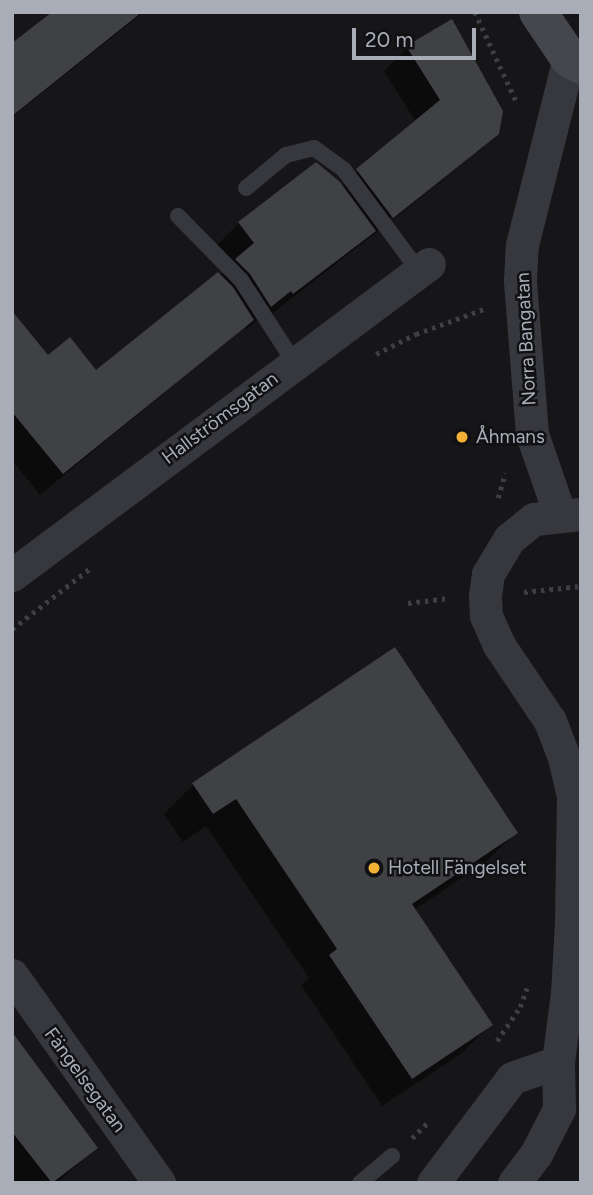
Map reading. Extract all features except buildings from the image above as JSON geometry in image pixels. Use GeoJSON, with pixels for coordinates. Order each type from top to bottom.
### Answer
{"type":"FeatureCollection","features":[{"type":"Feature","properties":{"kind":"street"},"geometry":{"type":"LineString","coordinates":[[538,12],[575,62]]}},
{"type":"Feature","properties":{"kind":"street","name":"Norra Bangatan"},"geometry":{"type":"LineString","coordinates":[[514,1183],[536,1154],[559,1109],[558,1062],[571,934],[573,796],[565,760],[550,721],[499,645],[486,616],[485,595],[488,574],[509,540],[534,519],[570,514],[532,434],[521,300],[522,245],[551,125],[575,62]]}},
{"type":"Feature","properties":{"kind":"street","name":"Hallströmsgatan"},"geometry":{"type":"LineString","coordinates":[[12,575],[294,362],[424,268]]}},
{"type":"Feature","properties":{"kind":"street","name":"Fängelsegatan"},"geometry":{"type":"LineString","coordinates":[[12,975],[159,1183]]}},
{"type":"Feature","properties":{"kind":"street"},"geometry":{"type":"LineString","coordinates":[[433,1183],[512,1078],[558,1062]]}},
{"type":"Feature","properties":{"kind":"lane"},"geometry":{"type":"LineString","coordinates":[[246,188],[286,155],[314,148],[344,170],[424,268]]}},
{"type":"Feature","properties":{"kind":"lane"},"geometry":{"type":"LineString","coordinates":[[178,216],[240,280],[294,362]]}},
{"type":"Feature","properties":{"kind":"lane"},"geometry":{"type":"LineString","coordinates":[[360,1183],[392,1156]]}},
{"type":"Feature","properties":{"kind":"path"},"geometry":{"type":"LineString","coordinates":[[475,12],[524,119],[551,125]]}},
{"type":"Feature","properties":{"kind":"path"},"geometry":{"type":"LineString","coordinates":[[368,358],[416,334],[498,304],[521,300]]}},
{"type":"Feature","properties":{"kind":"path"},"geometry":{"type":"LineString","coordinates":[[12,629],[99,561]]}},
{"type":"Feature","properties":{"kind":"place","name":"Åhmans"},"geometry":{"type":"Point","coordinates":[462,437]}},
{"type":"Feature","properties":{"kind":"place","name":"Hotell Fängelset"},"geometry":{"type":"Point","coordinates":[374,868]}}]}
